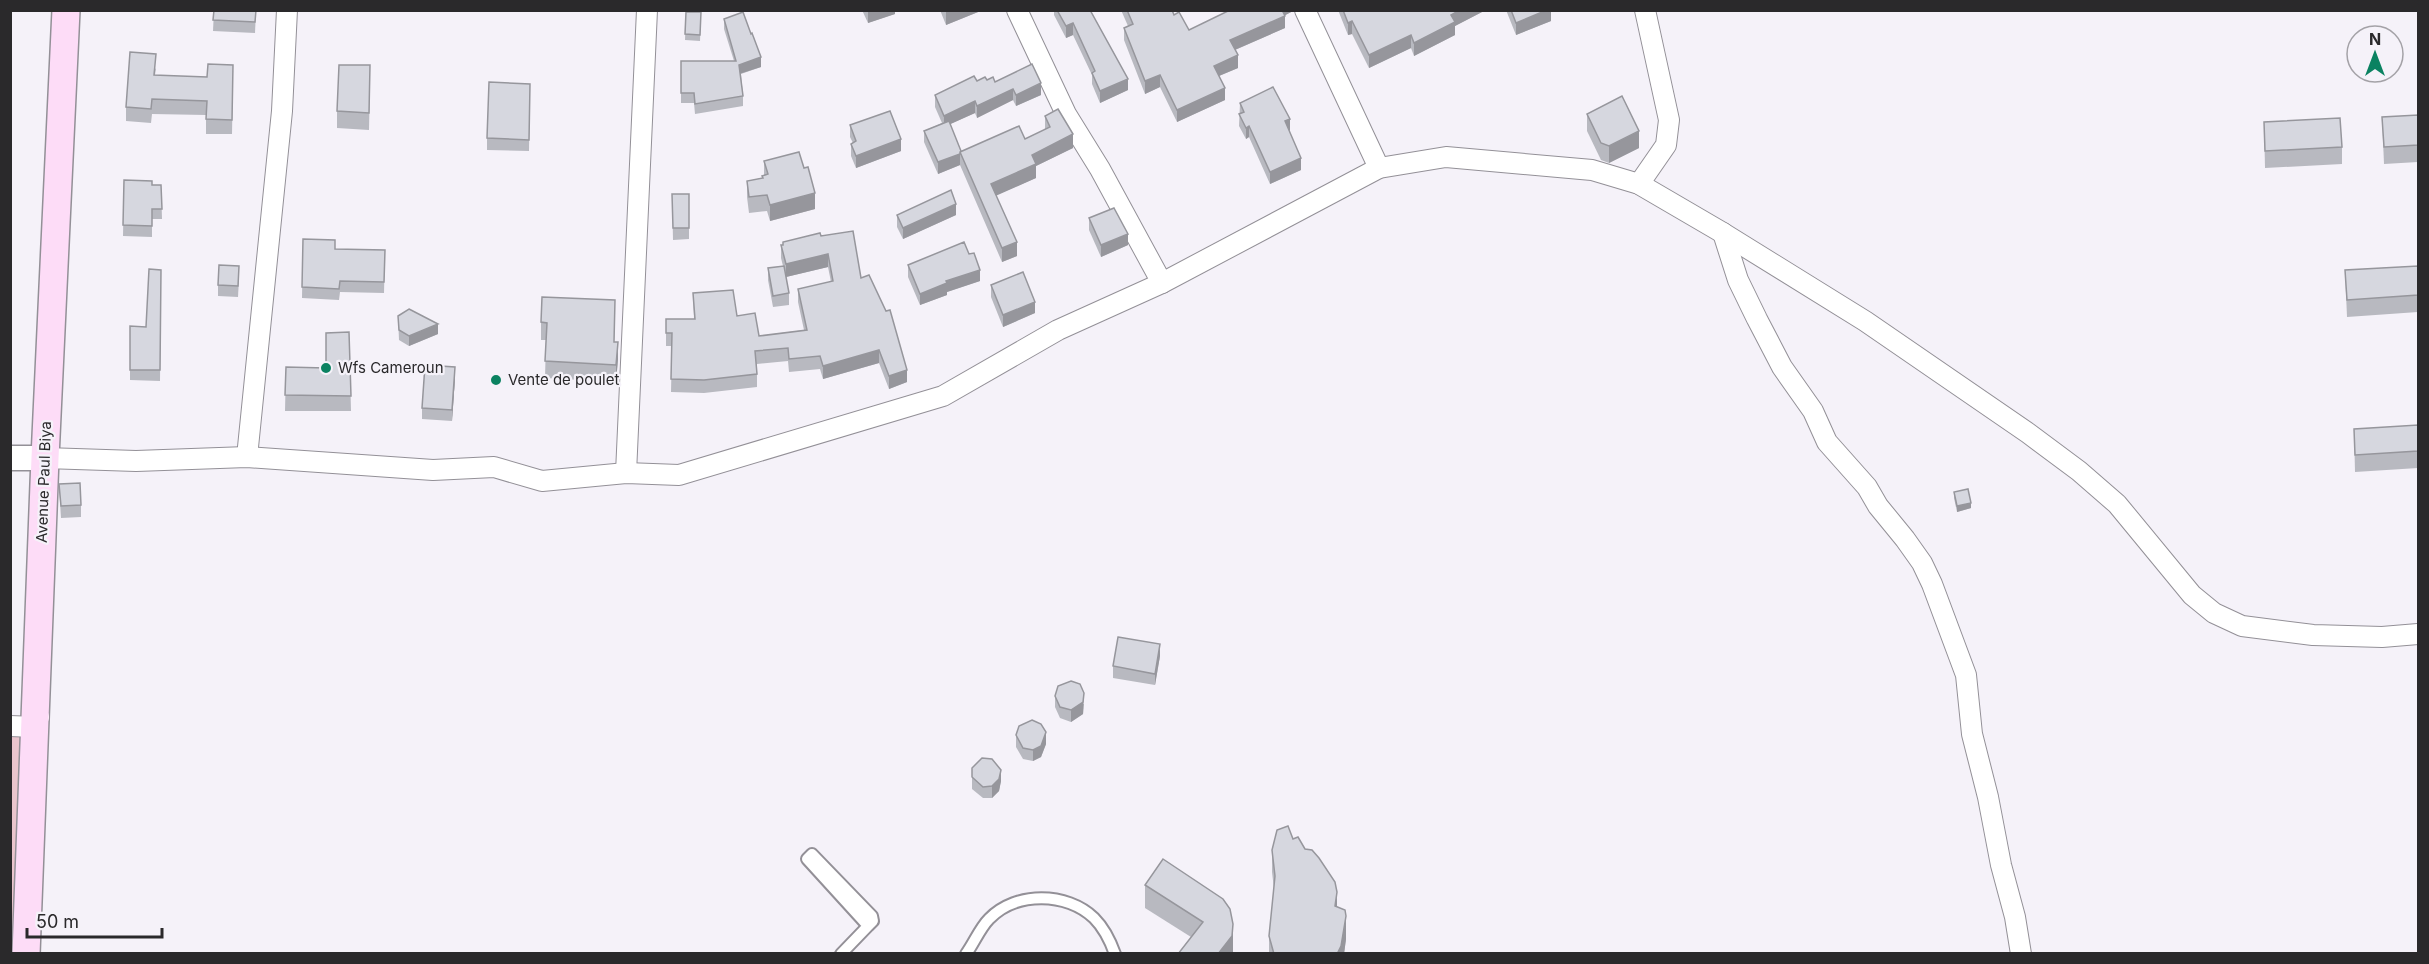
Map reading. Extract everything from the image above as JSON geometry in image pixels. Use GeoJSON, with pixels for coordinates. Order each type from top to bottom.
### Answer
{"type":"FeatureCollection","features":[{"type":"Feature","properties":{"kind":"main road","name":"Avenue Paul Biya"},"geometry":{"type":"LineString","coordinates":[[26,954],[23,727],[45,458],[66,10]]}},
{"type":"Feature","properties":{"kind":"street"},"geometry":{"type":"LineString","coordinates":[[248,457],[282,111],[287,10]]}},
{"type":"Feature","properties":{"kind":"street"},"geometry":{"type":"LineString","coordinates":[[626,473],[647,10]]}},
{"type":"Feature","properties":{"kind":"street"},"geometry":{"type":"LineString","coordinates":[[1017,10],[1066,114],[1100,169],[1162,283]]}},
{"type":"Feature","properties":{"kind":"street"},"geometry":{"type":"LineString","coordinates":[[1305,10],[1379,168]]}},
{"type":"Feature","properties":{"kind":"street"},"geometry":{"type":"LineString","coordinates":[[1639,184],[1666,145],[1669,120],[1645,10]]}},
{"type":"Feature","properties":{"kind":"street"},"geometry":{"type":"LineString","coordinates":[[10,458],[136,461],[248,457],[423,470],[494,467],[542,481],[626,473],[679,475],[943,396],[1058,330],[1162,283],[1379,168],[1446,157],[1592,170],[1639,184],[1723,233],[1865,321],[1914,357],[2028,433],[2079,471],[2117,504],[2192,595],[2214,613],[2242,626],[2313,635],[2382,637],[2418,634]]}},
{"type":"Feature","properties":{"kind":"street"},"geometry":{"type":"LineString","coordinates":[[1723,233],[1738,280],[1782,367],[1813,411],[1827,442],[1867,487],[1878,506],[1922,563],[1932,584],[1966,675],[1972,734],[2015,917],[2021,954]]}},
{"type":"Feature","properties":{"kind":"lane"},"geometry":{"type":"LineString","coordinates":[[841,954],[873,921],[872,916],[812,854],[807,859],[868,926]]}},
{"type":"Feature","properties":{"kind":"lane"},"geometry":{"type":"LineString","coordinates":[[966,954],[988,920],[999,911],[1026,900],[1041,898],[1068,902],[1082,909],[1104,930],[1115,954]]}},
{"type":"Feature","properties":{"kind":"shaded area"},"geometry":{"type":"Polygon","coordinates":[[[10,727],[35,727],[26,953],[11,953],[10,727]]]}},
{"type":"Feature","properties":{"kind":"building"},"geometry":{"type":"Polygon","coordinates":[[[214,10],[256,10],[255,22],[213,20],[214,10]]]}},
{"type":"Feature","properties":{"kind":"building"},"geometry":{"type":"Polygon","coordinates":[[[1057,10],[1090,10],[1128,79],[1100,91],[1092,73],[1095,71],[1073,23],[1066,26],[1057,10]]]}},
{"type":"Feature","properties":{"kind":"building"},"geometry":{"type":"Polygon","coordinates":[[[1127,10],[1172,10],[1174,15],[1179,12],[1189,30],[1230,10],[1282,10],[1285,16],[1230,40],[1238,55],[1214,66],[1225,88],[1177,110],[1160,75],[1145,81],[1124,28],[1133,24],[1127,10]]]}},
{"type":"Feature","properties":{"kind":"building"},"geometry":{"type":"Polygon","coordinates":[[[1343,10],[1460,10],[1451,15],[1455,22],[1414,43],[1411,35],[1369,55],[1352,21],[1348,23],[1343,10]]]}},
{"type":"Feature","properties":{"kind":"building"},"geometry":{"type":"Polygon","coordinates":[[[1511,10],[1547,10],[1516,23],[1511,10]]]}},
{"type":"Feature","properties":{"kind":"building"},"geometry":{"type":"Polygon","coordinates":[[[686,12],[701,12],[700,35],[685,34],[686,12]]]}},
{"type":"Feature","properties":{"kind":"building"},"geometry":{"type":"Polygon","coordinates":[[[743,12],[761,57],[739,65],[743,96],[695,104],[694,93],[681,93],[681,61],[736,61],[724,19],[743,12]]]}},
{"type":"Feature","properties":{"kind":"building"},"geometry":{"type":"Polygon","coordinates":[[[130,52],[156,54],[154,75],[207,77],[208,64],[233,65],[232,120],[206,119],[207,101],[152,99],[151,109],[126,107],[130,52]]]}},
{"type":"Feature","properties":{"kind":"building"},"geometry":{"type":"Polygon","coordinates":[[[1032,64],[1041,83],[1016,95],[1013,89],[977,106],[975,101],[944,116],[935,95],[974,76],[977,81],[985,77],[987,80],[993,77],[995,82],[1032,64]]]}},
{"type":"Feature","properties":{"kind":"building"},"geometry":{"type":"Polygon","coordinates":[[[339,65],[370,65],[369,113],[337,111],[339,65]]]}},
{"type":"Feature","properties":{"kind":"building"},"geometry":{"type":"Polygon","coordinates":[[[489,82],[530,84],[529,140],[487,138],[489,82]]]}},
{"type":"Feature","properties":{"kind":"building"},"geometry":{"type":"Polygon","coordinates":[[[1273,87],[1290,119],[1285,121],[1301,158],[1270,172],[1249,126],[1246,128],[1239,114],[1244,112],[1240,103],[1273,87]]]}},
{"type":"Feature","properties":{"kind":"building"},"geometry":{"type":"Polygon","coordinates":[[[1622,96],[1639,131],[1609,146],[1601,143],[1587,114],[1622,96]]]}},
{"type":"Feature","properties":{"kind":"building"},"geometry":{"type":"Polygon","coordinates":[[[1058,109],[1073,134],[1032,155],[1036,164],[991,184],[1017,242],[1002,248],[960,152],[1019,126],[1025,139],[1050,127],[1045,116],[1058,109]]]}},
{"type":"Feature","properties":{"kind":"building"},"geometry":{"type":"Polygon","coordinates":[[[890,111],[901,139],[856,156],[851,144],[856,141],[850,125],[890,111]]]}},
{"type":"Feature","properties":{"kind":"building"},"geometry":{"type":"Polygon","coordinates":[[[2418,115],[2418,145],[2384,147],[2382,117],[2418,115]]]}},
{"type":"Feature","properties":{"kind":"building"},"geometry":{"type":"Polygon","coordinates":[[[2340,118],[2342,147],[2265,151],[2264,122],[2340,118]]]}},
{"type":"Feature","properties":{"kind":"building"},"geometry":{"type":"Polygon","coordinates":[[[949,121],[961,151],[960,154],[938,162],[924,131],[949,121]]]}},
{"type":"Feature","properties":{"kind":"building"},"geometry":{"type":"Polygon","coordinates":[[[799,152],[804,168],[808,167],[815,193],[770,205],[767,195],[749,197],[747,181],[763,178],[762,176],[768,174],[764,161],[799,152]]]}},
{"type":"Feature","properties":{"kind":"building"},"geometry":{"type":"Polygon","coordinates":[[[124,180],[152,181],[152,185],[161,185],[162,209],[152,209],[152,226],[123,225],[124,180]]]}},
{"type":"Feature","properties":{"kind":"building"},"geometry":{"type":"Polygon","coordinates":[[[951,190],[956,204],[903,228],[897,215],[951,190]]]}},
{"type":"Feature","properties":{"kind":"building"},"geometry":{"type":"Polygon","coordinates":[[[672,194],[689,194],[689,228],[673,228],[672,194]]]}},
{"type":"Feature","properties":{"kind":"building"},"geometry":{"type":"Polygon","coordinates":[[[1114,208],[1128,234],[1101,245],[1089,218],[1114,208]]]}},
{"type":"Feature","properties":{"kind":"building"},"geometry":{"type":"Polygon","coordinates":[[[853,231],[861,278],[869,275],[886,311],[890,310],[907,370],[889,376],[879,350],[823,366],[820,356],[789,359],[788,348],[755,351],[757,374],[704,380],[671,379],[672,333],[666,333],[666,319],[695,319],[693,293],[733,290],[737,316],[755,313],[759,336],[807,330],[798,289],[833,281],[828,254],[786,264],[781,245],[783,242],[820,233],[821,236],[853,231]]]}},
{"type":"Feature","properties":{"kind":"building"},"geometry":{"type":"Polygon","coordinates":[[[303,239],[335,240],[335,249],[385,250],[384,282],[340,281],[339,289],[302,287],[303,239]]]}},
{"type":"Feature","properties":{"kind":"building"},"geometry":{"type":"Polygon","coordinates":[[[964,242],[969,254],[974,253],[980,270],[946,281],[947,283],[920,294],[908,265],[964,242]]]}},
{"type":"Feature","properties":{"kind":"building"},"geometry":{"type":"Polygon","coordinates":[[[219,265],[239,266],[238,286],[218,285],[219,265]]]}},
{"type":"Feature","properties":{"kind":"building"},"geometry":{"type":"Polygon","coordinates":[[[784,266],[789,293],[773,296],[768,268],[784,266]]]}},
{"type":"Feature","properties":{"kind":"building"},"geometry":{"type":"Polygon","coordinates":[[[2418,266],[2418,295],[2347,300],[2345,270],[2418,266]]]}},
{"type":"Feature","properties":{"kind":"building"},"geometry":{"type":"Polygon","coordinates":[[[149,269],[161,270],[160,370],[130,370],[130,326],[146,327],[149,269]]]}},
{"type":"Feature","properties":{"kind":"building"},"geometry":{"type":"Polygon","coordinates":[[[1023,272],[1035,302],[1003,315],[991,285],[1023,272]]]}},
{"type":"Feature","properties":{"kind":"building"},"geometry":{"type":"Polygon","coordinates":[[[542,297],[615,300],[614,342],[618,342],[616,365],[545,361],[547,323],[541,322],[542,297]]]}},
{"type":"Feature","properties":{"kind":"building"},"geometry":{"type":"Polygon","coordinates":[[[409,309],[438,324],[409,336],[399,330],[398,316],[409,309]]]}},
{"type":"Feature","properties":{"kind":"building"},"geometry":{"type":"Polygon","coordinates":[[[349,332],[351,396],[285,395],[286,367],[326,368],[326,333],[349,332]]]}},
{"type":"Feature","properties":{"kind":"building"},"geometry":{"type":"Polygon","coordinates":[[[425,365],[455,367],[452,410],[422,408],[425,365]]]}},
{"type":"Feature","properties":{"kind":"building"},"geometry":{"type":"Polygon","coordinates":[[[2418,425],[2418,451],[2355,455],[2354,429],[2418,425]]]}},
{"type":"Feature","properties":{"kind":"building"},"geometry":{"type":"Polygon","coordinates":[[[80,483],[81,505],[61,506],[59,484],[80,483]]]}},
{"type":"Feature","properties":{"kind":"building"},"geometry":{"type":"Polygon","coordinates":[[[1968,489],[1971,503],[1957,506],[1954,492],[1968,489]]]}},
{"type":"Feature","properties":{"kind":"building"},"geometry":{"type":"Polygon","coordinates":[[[1118,637],[1160,644],[1155,674],[1113,666],[1118,637]]]}},
{"type":"Feature","properties":{"kind":"building"},"geometry":{"type":"Polygon","coordinates":[[[1071,681],[1080,684],[1084,693],[1083,702],[1071,710],[1060,707],[1055,696],[1058,686],[1071,681]]]}},
{"type":"Feature","properties":{"kind":"building"},"geometry":{"type":"Polygon","coordinates":[[[1032,720],[1041,724],[1046,732],[1041,746],[1033,750],[1023,748],[1016,735],[1019,726],[1032,720]]]}},
{"type":"Feature","properties":{"kind":"building"},"geometry":{"type":"Polygon","coordinates":[[[982,758],[992,759],[1001,770],[999,779],[992,786],[983,787],[972,777],[972,768],[982,758]]]}},
{"type":"Feature","properties":{"kind":"building"},"geometry":{"type":"Polygon","coordinates":[[[1288,826],[1293,839],[1298,837],[1305,849],[1312,850],[1335,882],[1337,892],[1335,906],[1345,910],[1346,916],[1341,946],[1337,954],[1274,954],[1269,936],[1275,876],[1272,850],[1277,830],[1288,826]]]}},
{"type":"Feature","properties":{"kind":"building"},"geometry":{"type":"Polygon","coordinates":[[[1163,859],[1223,899],[1230,909],[1233,924],[1232,936],[1218,954],[1178,954],[1203,922],[1145,885],[1163,859]]]}},
{"type":"Feature","properties":{"kind":"place","name":"Wfs Cameroun"},"geometry":{"type":"Point","coordinates":[326,368]}},
{"type":"Feature","properties":{"kind":"place","name":"Vente de poulet"},"geometry":{"type":"Point","coordinates":[496,380]}}]}
